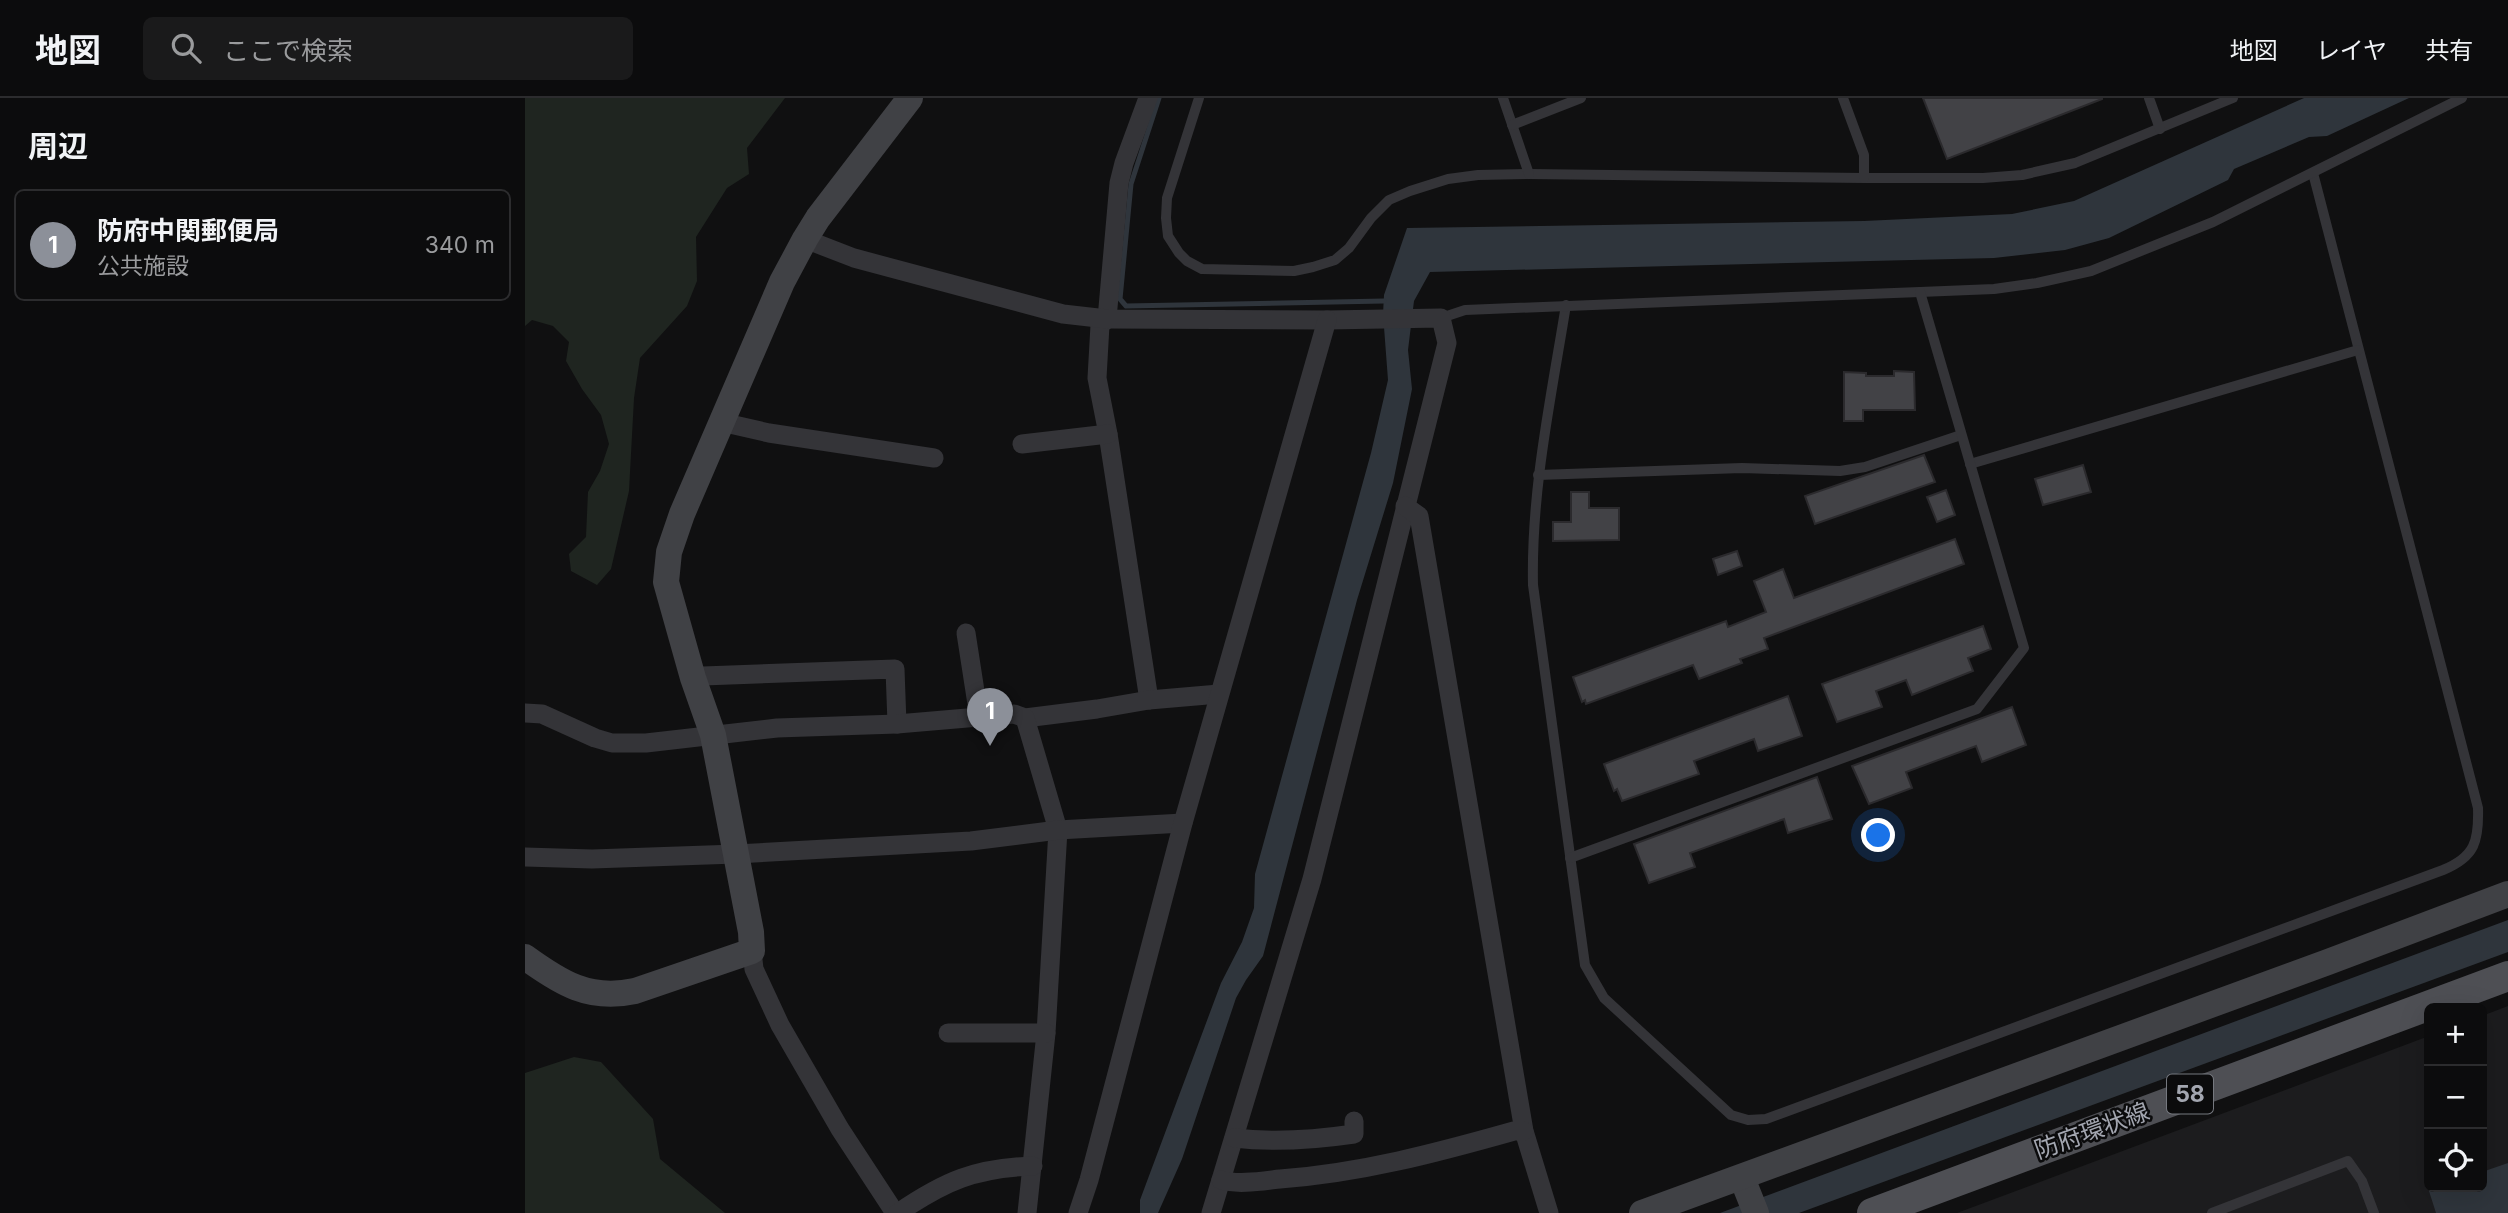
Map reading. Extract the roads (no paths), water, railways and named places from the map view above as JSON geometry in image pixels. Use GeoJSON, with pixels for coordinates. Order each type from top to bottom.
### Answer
{"type":"FeatureCollection","features":[{"type":"Feature","properties":{"kind":"main road","name":"防府環状線"},"geometry":{"type":"LineString","coordinates":[[1872,1213],[2508,976]]}},
{"type":"Feature","properties":{"kind":"street"},"geometry":{"type":"LineString","coordinates":[[909,98],[818,218],[782,282],[682,514],[669,552],[666,582],[693,678],[713,735],[751,932],[754,970],[780,1025],[840,1129],[896,1213],[933,1189],[953,1180],[990,1170],[1033,1167]]}},
{"type":"Feature","properties":{"kind":"street"},"geometry":{"type":"LineString","coordinates":[[1148,98],[1119,183],[1107,319],[1100,325],[1097,378],[1149,700]]}},
{"type":"Feature","properties":{"kind":"street"},"geometry":{"type":"LineString","coordinates":[[805,239],[855,258],[1050,310],[1107,319],[1441,318],[1447,342],[1312,879],[1211,1213]]}},
{"type":"Feature","properties":{"kind":"street"},"geometry":{"type":"LineString","coordinates":[[1078,1213],[1183,822],[1327,320]]}},
{"type":"Feature","properties":{"kind":"street"},"geometry":{"type":"LineString","coordinates":[[721,422],[769,433],[934,458]]}},
{"type":"Feature","properties":{"kind":"street"},"geometry":{"type":"LineString","coordinates":[[1023,444],[1108,434]]}},
{"type":"Feature","properties":{"kind":"street"},"geometry":{"type":"LineString","coordinates":[[1405,506],[1419,516],[1524,1131],[1549,1213]]}},
{"type":"Feature","properties":{"kind":"street"},"geometry":{"type":"LineString","coordinates":[[966,633],[979,717]]}},
{"type":"Feature","properties":{"kind":"street"},"geometry":{"type":"LineString","coordinates":[[693,678],[895,668],[897,724]]}},
{"type":"Feature","properties":{"kind":"street"},"geometry":{"type":"LineString","coordinates":[[525,713],[542,714],[594,738],[612,743],[646,743],[777,728],[897,724],[1014,714],[1025,718],[1149,700],[1220,694]]}},
{"type":"Feature","properties":{"kind":"street"},"geometry":{"type":"LineString","coordinates":[[1025,718],[1058,830],[1046,1033],[1027,1213]]}},
{"type":"Feature","properties":{"kind":"street"},"geometry":{"type":"LineString","coordinates":[[525,857],[592,859],[736,854],[971,841],[1058,830],[1183,822]]}},
{"type":"Feature","properties":{"kind":"street"},"geometry":{"type":"LineString","coordinates":[[1642,1213],[1744,1182],[2508,894]]}},
{"type":"Feature","properties":{"kind":"street"},"geometry":{"type":"LineString","coordinates":[[525,957],[571,986],[592,994],[616,995],[752,951]]}},
{"type":"Feature","properties":{"kind":"street"},"geometry":{"type":"LineString","coordinates":[[948,1032],[1046,1033]]}},
{"type":"Feature","properties":{"kind":"street"},"geometry":{"type":"LineString","coordinates":[[1234,1138],[1303,1141],[1354,1134],[1354,1121]]}},
{"type":"Feature","properties":{"kind":"street"},"geometry":{"type":"LineString","coordinates":[[1221,1180],[1273,1180],[1369,1168],[1514,1131],[1524,1131]]}},
{"type":"Feature","properties":{"kind":"street"},"geometry":{"type":"LineString","coordinates":[[1744,1182],[1756,1213]]}},
{"type":"Feature","properties":{"kind":"lane"},"geometry":{"type":"LineString","coordinates":[[1199,98],[1167,198],[1168,236],[1187,261],[1202,269],[1294,271],[1335,260],[1349,248],[1371,218],[1389,200],[1448,179],[1478,175],[1529,174],[1864,178],[2022,175],[2075,163],[2233,98]]}},
{"type":"Feature","properties":{"kind":"lane"},"geometry":{"type":"LineString","coordinates":[[1503,98],[1529,174]]}},
{"type":"Feature","properties":{"kind":"lane"},"geometry":{"type":"LineString","coordinates":[[1512,125],[1581,98]]}},
{"type":"Feature","properties":{"kind":"lane"},"geometry":{"type":"LineString","coordinates":[[1843,98],[1864,155],[1864,178]]}},
{"type":"Feature","properties":{"kind":"lane"},"geometry":{"type":"LineString","coordinates":[[2148,98],[2160,129]]}},
{"type":"Feature","properties":{"kind":"lane"},"geometry":{"type":"LineString","coordinates":[[1441,318],[1465,310],[1994,289],[2037,283],[2091,271],[2213,222],[2462,98]]}},
{"type":"Feature","properties":{"kind":"lane"},"geometry":{"type":"LineString","coordinates":[[1566,305],[1538,475],[1532,537],[1534,585],[1585,965],[1604,998],[1731,1115],[1748,1120],[1766,1119],[2459,863],[2472,850],[2479,827],[2478,808],[2313,173]]}},
{"type":"Feature","properties":{"kind":"lane"},"geometry":{"type":"LineString","coordinates":[[1570,858],[1977,709],[2024,648],[1920,292]]}},
{"type":"Feature","properties":{"kind":"lane"},"geometry":{"type":"LineString","coordinates":[[1970,464],[2358,350]]}},
{"type":"Feature","properties":{"kind":"lane"},"geometry":{"type":"LineString","coordinates":[[1538,475],[1742,468],[1840,471],[1865,467],[1961,435]]}},
{"type":"Feature","properties":{"kind":"lane"},"geometry":{"type":"LineString","coordinates":[[2212,1213],[2348,1161],[2362,1181],[2374,1213]]}},
{"type":"Feature","properties":{"kind":"waterway"},"geometry":{"type":"LineString","coordinates":[[1159,98],[1131,184],[1120,299],[1126,306],[1384,301]]}},
{"type":"Feature","properties":{"kind":"place","name":"防府中関郵便局"},"geometry":{"type":"Point","coordinates":[990,746]}}]}
